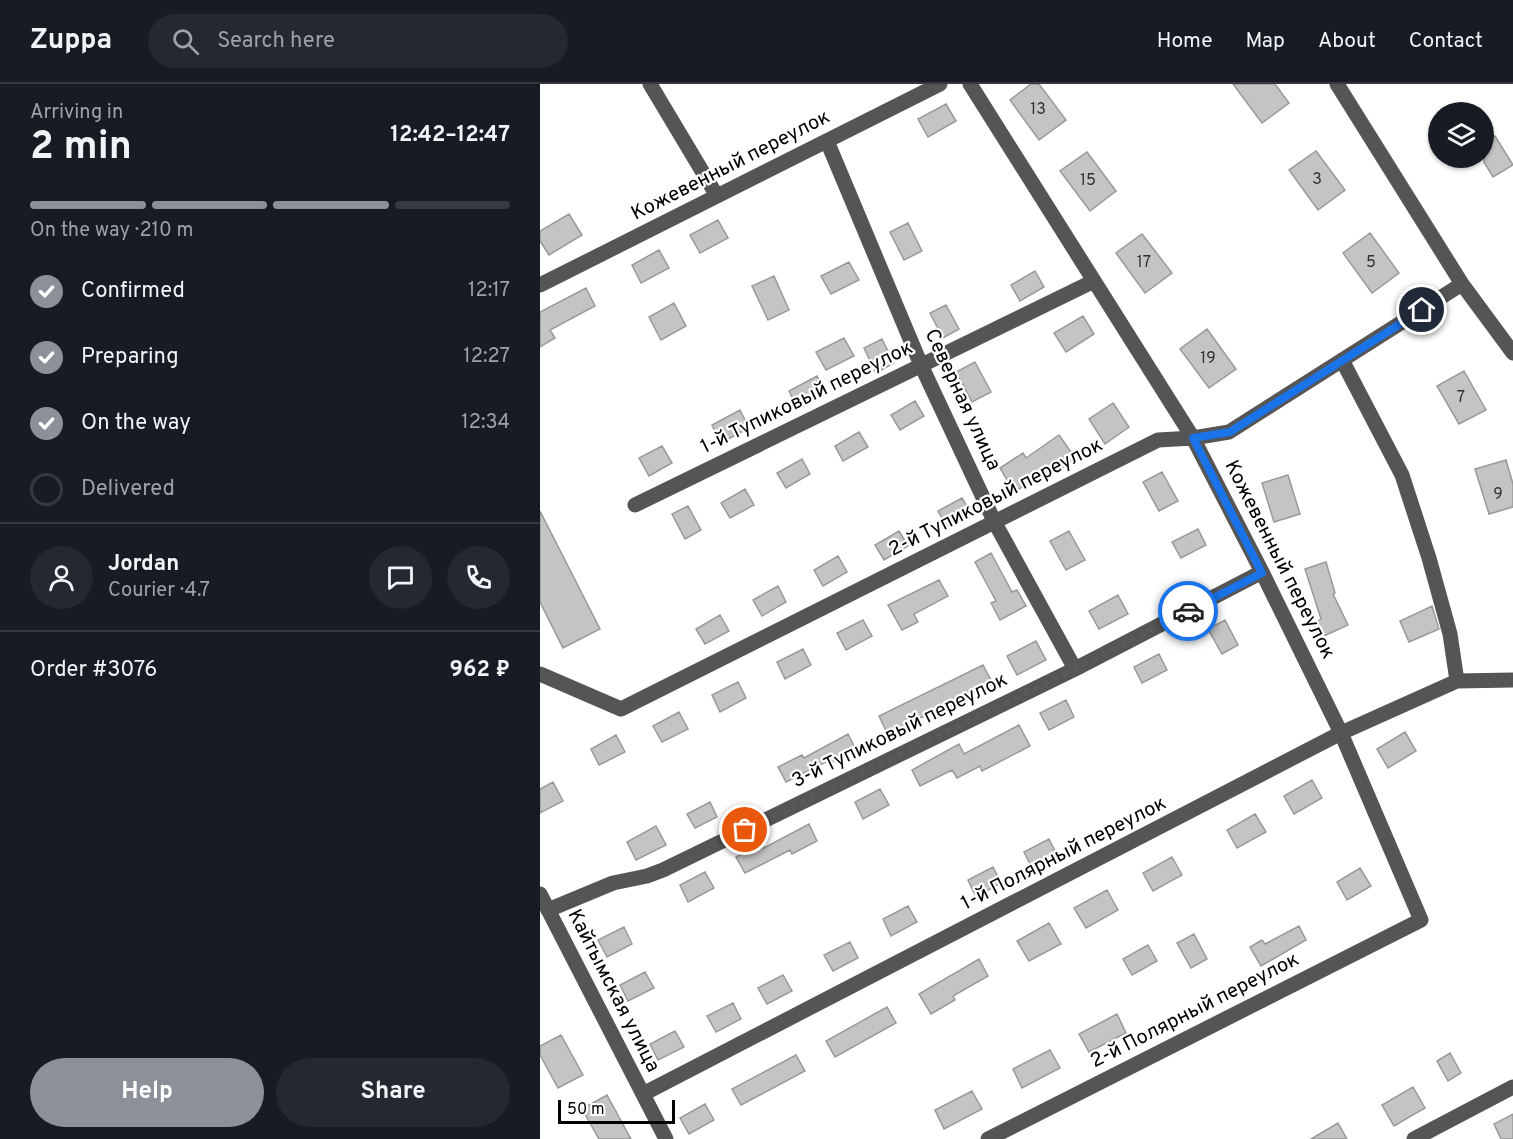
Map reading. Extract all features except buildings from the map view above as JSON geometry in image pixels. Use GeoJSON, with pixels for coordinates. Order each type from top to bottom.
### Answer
{"type":"FeatureCollection","features":[{"type":"Feature","properties":{"kind":"street"},"geometry":{"type":"LineString","coordinates":[[650,84],[717,196]]}},
{"type":"Feature","properties":{"kind":"street","name":"Кожевенный переулок"},"geometry":{"type":"LineString","coordinates":[[540,285],[940,84]]}},
{"type":"Feature","properties":{"kind":"street","name":"Кожевенный переулок"},"geometry":{"type":"LineString","coordinates":[[970,84],[1193,438],[1341,733],[1421,920]]}},
{"type":"Feature","properties":{"kind":"street"},"geometry":{"type":"LineString","coordinates":[[1338,84],[1462,284],[1513,353]]}},
{"type":"Feature","properties":{"kind":"street","name":"Северная улица"},"geometry":{"type":"LineString","coordinates":[[826,141],[921,365],[995,523],[1075,669]]}},
{"type":"Feature","properties":{"kind":"street","name":"1-й Тупиковый переулок"},"geometry":{"type":"LineString","coordinates":[[635,505],[1094,281]]}},
{"type":"Feature","properties":{"kind":"street","name":"2-й Тупиковый переулок"},"geometry":{"type":"LineString","coordinates":[[540,674],[621,709],[1158,440],[1193,438],[1230,432],[1462,284]]}},
{"type":"Feature","properties":{"kind":"street"},"geometry":{"type":"LineString","coordinates":[[1342,360],[1402,475],[1429,558],[1450,634],[1457,681]]}},
{"type":"Feature","properties":{"kind":"street","name":"3-й Тупиковый переулок"},"geometry":{"type":"LineString","coordinates":[[548,910],[612,883],[663,870],[1075,669],[1262,573]]}},
{"type":"Feature","properties":{"kind":"street","name":"1-й Полярный переулок"},"geometry":{"type":"LineString","coordinates":[[643,1094],[1341,733],[1457,681],[1513,680]]}},
{"type":"Feature","properties":{"kind":"street","name":"Кайтымская улица"},"geometry":{"type":"LineString","coordinates":[[540,894],[666,1139]]}},
{"type":"Feature","properties":{"kind":"street","name":"2-й Полярный переулок"},"geometry":{"type":"LineString","coordinates":[[988,1139],[1421,920]]}},
{"type":"Feature","properties":{"kind":"street"},"geometry":{"type":"LineString","coordinates":[[1414,1139],[1513,1087]]}},
{"type":"Feature","properties":{"kind":"way so far"},"geometry":{"type":"LineString","coordinates":[[745,830],[1075,669],[1188,611]]}},
{"type":"Feature","properties":{"kind":"route"},"geometry":{"type":"LineString","coordinates":[[1188,611],[1262,573],[1193,438],[1230,432],[1422,310]]}}]}
